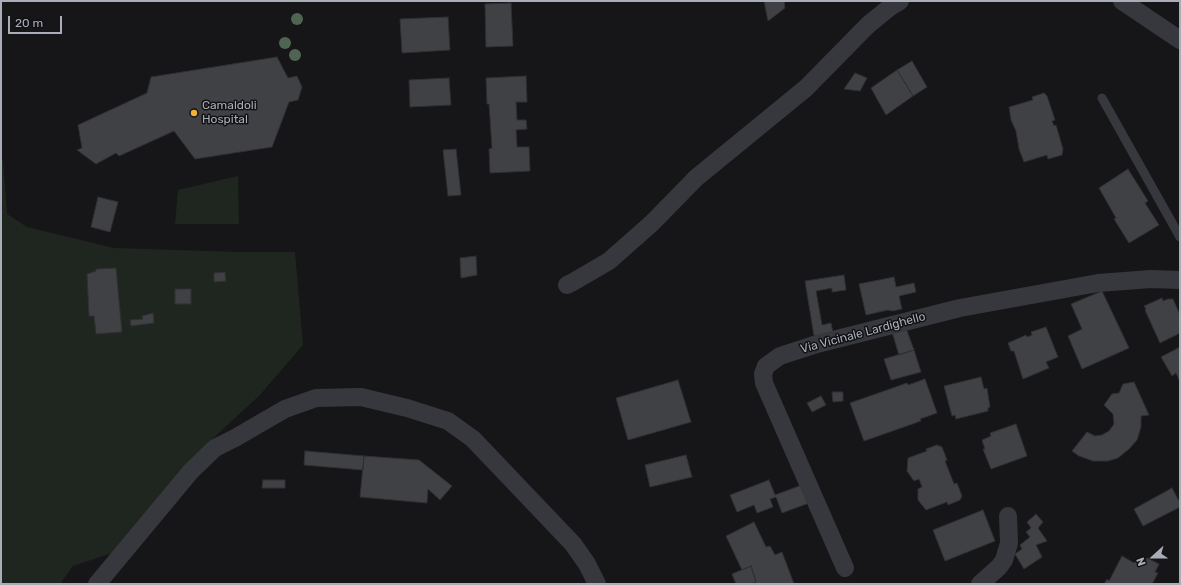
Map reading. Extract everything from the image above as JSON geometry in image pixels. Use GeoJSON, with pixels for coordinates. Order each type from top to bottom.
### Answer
{"type":"FeatureCollection","features":[{"type":"Feature","properties":{"kind":"street"},"geometry":{"type":"LineString","coordinates":[[567,285],[609,261],[652,223],[696,178],[806,88],[868,26],[890,7],[900,1]]}},
{"type":"Feature","properties":{"kind":"street"},"geometry":{"type":"LineString","coordinates":[[1122,1],[1180,40]]}},
{"type":"Feature","properties":{"kind":"street","name":"Via Vicinale Lardighello"},"geometry":{"type":"LineString","coordinates":[[845,568],[764,383],[763,374],[766,366],[780,356],[817,344],[960,308],[1098,283],[1151,279],[1180,280]]}},
{"type":"Feature","properties":{"kind":"street"},"geometry":{"type":"LineString","coordinates":[[97,584],[191,470],[215,448],[285,409],[316,398],[361,397],[407,408],[448,421],[473,440],[573,544],[587,564],[596,584]]}},
{"type":"Feature","properties":{"kind":"street"},"geometry":{"type":"LineString","coordinates":[[980,584],[999,567],[1004,560],[1009,543],[1008,516]]}},
{"type":"Feature","properties":{"kind":"lane"},"geometry":{"type":"LineString","coordinates":[[1102,98],[1180,237]]}},
{"type":"Feature","properties":{"kind":"shaded area"},"geometry":{"type":"Polygon","coordinates":[[[1,159],[3,160],[7,214],[27,227],[114,248],[239,252],[295,252],[303,345],[259,396],[185,464],[112,553],[73,566],[61,584],[1,584],[1,159]]]}},
{"type":"Feature","properties":{"kind":"shaded area"},"geometry":{"type":"Polygon","coordinates":[[[238,176],[239,224],[175,224],[178,190],[238,176]]]}},
{"type":"Feature","properties":{"kind":"building"},"geometry":{"type":"Polygon","coordinates":[[[764,1],[784,1],[785,8],[768,21],[764,1]]]}},
{"type":"Feature","properties":{"kind":"building"},"geometry":{"type":"Polygon","coordinates":[[[511,3],[513,46],[486,47],[485,4],[511,3]]]}},
{"type":"Feature","properties":{"kind":"building"},"geometry":{"type":"Polygon","coordinates":[[[448,17],[450,50],[402,53],[400,19],[448,17]]]}},
{"type":"Feature","properties":{"kind":"building","name":"Camaldoli Hospital"},"geometry":{"type":"Polygon","coordinates":[[[277,57],[288,78],[297,76],[302,87],[298,100],[289,102],[272,147],[195,159],[174,131],[119,156],[116,153],[96,164],[77,150],[82,148],[78,125],[147,93],[151,77],[277,57]]]}},
{"type":"Feature","properties":{"kind":"building"},"geometry":{"type":"Polygon","coordinates":[[[912,61],[927,87],[913,96],[897,70],[912,61]]]}},
{"type":"Feature","properties":{"kind":"building"},"geometry":{"type":"Polygon","coordinates":[[[897,70],[913,96],[886,115],[871,88],[897,70]]]}},
{"type":"Feature","properties":{"kind":"building"},"geometry":{"type":"Polygon","coordinates":[[[855,73],[867,78],[860,91],[844,89],[855,73]]]}},
{"type":"Feature","properties":{"kind":"building"},"geometry":{"type":"Polygon","coordinates":[[[526,76],[527,102],[516,102],[517,120],[526,120],[527,129],[516,130],[517,147],[529,147],[530,171],[490,173],[489,149],[492,148],[489,104],[487,104],[486,78],[526,76]]]}},
{"type":"Feature","properties":{"kind":"building"},"geometry":{"type":"Polygon","coordinates":[[[449,78],[451,105],[410,107],[409,80],[449,78]]]}},
{"type":"Feature","properties":{"kind":"building"},"geometry":{"type":"Polygon","coordinates":[[[1044,93],[1047,96],[1055,120],[1052,121],[1054,126],[1056,125],[1063,149],[1062,155],[1048,159],[1047,155],[1024,162],[1019,149],[1016,131],[1011,120],[1009,107],[1033,100],[1032,97],[1044,93]]]}},
{"type":"Feature","properties":{"kind":"building"},"geometry":{"type":"Polygon","coordinates":[[[456,149],[461,195],[448,196],[443,150],[456,149]]]}},
{"type":"Feature","properties":{"kind":"building"},"geometry":{"type":"Polygon","coordinates":[[[1128,169],[1148,201],[1145,203],[1159,225],[1129,243],[1114,219],[1116,218],[1099,188],[1128,169]]]}},
{"type":"Feature","properties":{"kind":"building"},"geometry":{"type":"Polygon","coordinates":[[[98,197],[118,202],[110,232],[91,227],[98,197]]]}},
{"type":"Feature","properties":{"kind":"building"},"geometry":{"type":"Polygon","coordinates":[[[476,256],[477,275],[461,278],[460,258],[476,256]]]}},
{"type":"Feature","properties":{"kind":"building"},"geometry":{"type":"Polygon","coordinates":[[[116,268],[122,332],[96,334],[94,316],[89,316],[87,274],[96,271],[96,269],[116,268]]]}},
{"type":"Feature","properties":{"kind":"building"},"geometry":{"type":"Polygon","coordinates":[[[225,272],[226,281],[214,282],[214,273],[225,272]]]}},
{"type":"Feature","properties":{"kind":"building"},"geometry":{"type":"Polygon","coordinates":[[[844,275],[846,290],[832,292],[832,288],[816,291],[822,325],[831,323],[833,333],[814,336],[805,281],[844,275]]]}},
{"type":"Feature","properties":{"kind":"building"},"geometry":{"type":"Polygon","coordinates":[[[894,277],[896,287],[914,283],[916,292],[899,296],[902,309],[893,311],[888,310],[866,315],[859,284],[894,277]]]}},
{"type":"Feature","properties":{"kind":"building"},"geometry":{"type":"Polygon","coordinates":[[[175,289],[191,289],[191,304],[175,304],[175,289]]]}},
{"type":"Feature","properties":{"kind":"building"},"geometry":{"type":"Polygon","coordinates":[[[1102,291],[1129,348],[1082,369],[1068,336],[1082,329],[1071,304],[1102,291]]]}},
{"type":"Feature","properties":{"kind":"building"},"geometry":{"type":"Polygon","coordinates":[[[1162,298],[1163,301],[1173,299],[1180,315],[1180,333],[1160,343],[1144,306],[1162,298]]]}},
{"type":"Feature","properties":{"kind":"building"},"geometry":{"type":"Polygon","coordinates":[[[153,313],[154,323],[131,326],[130,320],[143,319],[142,316],[153,313]]]}},
{"type":"Feature","properties":{"kind":"building"},"geometry":{"type":"Polygon","coordinates":[[[1046,327],[1058,357],[1046,362],[1049,368],[1023,379],[1014,351],[1011,351],[1008,343],[1026,335],[1027,337],[1032,335],[1031,332],[1046,327]]]}},
{"type":"Feature","properties":{"kind":"building"},"geometry":{"type":"Polygon","coordinates":[[[906,328],[914,350],[899,355],[892,332],[906,328]]]}},
{"type":"Feature","properties":{"kind":"building"},"geometry":{"type":"Polygon","coordinates":[[[1180,347],[1180,382],[1176,373],[1172,376],[1161,357],[1180,347]]]}},
{"type":"Feature","properties":{"kind":"building"},"geometry":{"type":"Polygon","coordinates":[[[914,350],[921,372],[891,380],[884,359],[914,350]]]}},
{"type":"Feature","properties":{"kind":"building"},"geometry":{"type":"Polygon","coordinates":[[[981,377],[984,389],[987,388],[990,407],[988,408],[988,411],[956,419],[955,415],[952,416],[944,386],[981,377]]]}},
{"type":"Feature","properties":{"kind":"building"},"geometry":{"type":"Polygon","coordinates":[[[925,379],[937,413],[920,419],[921,421],[864,441],[850,403],[907,383],[908,385],[925,379]]]}},
{"type":"Feature","properties":{"kind":"building"},"geometry":{"type":"Polygon","coordinates":[[[678,380],[691,422],[628,440],[616,398],[678,380]]]}},
{"type":"Feature","properties":{"kind":"building"},"geometry":{"type":"Polygon","coordinates":[[[1134,382],[1149,415],[1141,416],[1141,427],[1137,440],[1129,449],[1118,458],[1108,461],[1093,461],[1079,456],[1072,451],[1087,432],[1095,436],[1102,435],[1109,431],[1114,424],[1113,414],[1104,405],[1112,394],[1119,393],[1123,384],[1134,382]]]}},
{"type":"Feature","properties":{"kind":"building"},"geometry":{"type":"Polygon","coordinates":[[[832,392],[843,392],[843,401],[833,402],[832,392]]]}},
{"type":"Feature","properties":{"kind":"building"},"geometry":{"type":"Polygon","coordinates":[[[821,396],[826,405],[812,412],[807,403],[821,396]]]}},
{"type":"Feature","properties":{"kind":"building"},"geometry":{"type":"Polygon","coordinates":[[[1016,424],[1027,456],[991,469],[983,449],[985,449],[982,440],[991,436],[990,433],[1016,424]]]}},
{"type":"Feature","properties":{"kind":"building"},"geometry":{"type":"Polygon","coordinates":[[[937,445],[942,447],[947,460],[945,461],[954,484],[957,483],[962,496],[960,500],[948,505],[947,502],[926,510],[918,500],[918,489],[922,487],[919,479],[914,481],[907,471],[908,458],[927,451],[926,449],[937,445]]]}},
{"type":"Feature","properties":{"kind":"building"},"geometry":{"type":"Polygon","coordinates":[[[305,451],[364,456],[363,470],[304,465],[305,451]]]}},
{"type":"Feature","properties":{"kind":"building"},"geometry":{"type":"Polygon","coordinates":[[[686,455],[692,477],[650,487],[645,465],[686,455]]]}},
{"type":"Feature","properties":{"kind":"building"},"geometry":{"type":"Polygon","coordinates":[[[364,456],[419,460],[452,486],[440,500],[428,489],[427,503],[360,497],[364,456]]]}},
{"type":"Feature","properties":{"kind":"building"},"geometry":{"type":"Polygon","coordinates":[[[263,480],[285,480],[285,488],[262,488],[263,480]]]}},
{"type":"Feature","properties":{"kind":"building"},"geometry":{"type":"Polygon","coordinates":[[[769,480],[775,495],[802,485],[809,503],[782,513],[776,497],[770,499],[773,507],[757,513],[754,505],[737,512],[730,495],[769,480]]]}},
{"type":"Feature","properties":{"kind":"building"},"geometry":{"type":"Polygon","coordinates":[[[1172,488],[1180,503],[1180,507],[1143,526],[1134,509],[1172,488]]]}},
{"type":"Feature","properties":{"kind":"building"},"geometry":{"type":"Polygon","coordinates":[[[983,510],[995,541],[945,561],[933,530],[983,510]]]}},
{"type":"Feature","properties":{"kind":"building"},"geometry":{"type":"Polygon","coordinates":[[[1036,514],[1043,522],[1038,528],[1047,541],[1036,545],[1042,557],[1024,569],[1015,554],[1022,549],[1020,545],[1030,537],[1026,532],[1031,528],[1027,522],[1036,514]]]}},
{"type":"Feature","properties":{"kind":"building"},"geometry":{"type":"Polygon","coordinates":[[[754,522],[766,547],[770,546],[775,555],[782,552],[794,584],[751,584],[756,582],[751,566],[742,570],[726,536],[754,522]]]}},
{"type":"Feature","properties":{"kind":"building"},"geometry":{"type":"Polygon","coordinates":[[[1122,556],[1134,563],[1136,561],[1143,565],[1147,558],[1159,564],[1155,572],[1158,573],[1152,584],[1104,584],[1107,579],[1109,581],[1122,556]]]}},
{"type":"Feature","properties":{"kind":"building"},"geometry":{"type":"Polygon","coordinates":[[[751,566],[756,582],[751,584],[736,584],[732,574],[751,566]]]}},
{"type":"Feature","properties":{"kind":"place","name":"Camaldoli Hospital"},"geometry":{"type":"Point","coordinates":[194,113]}}]}
